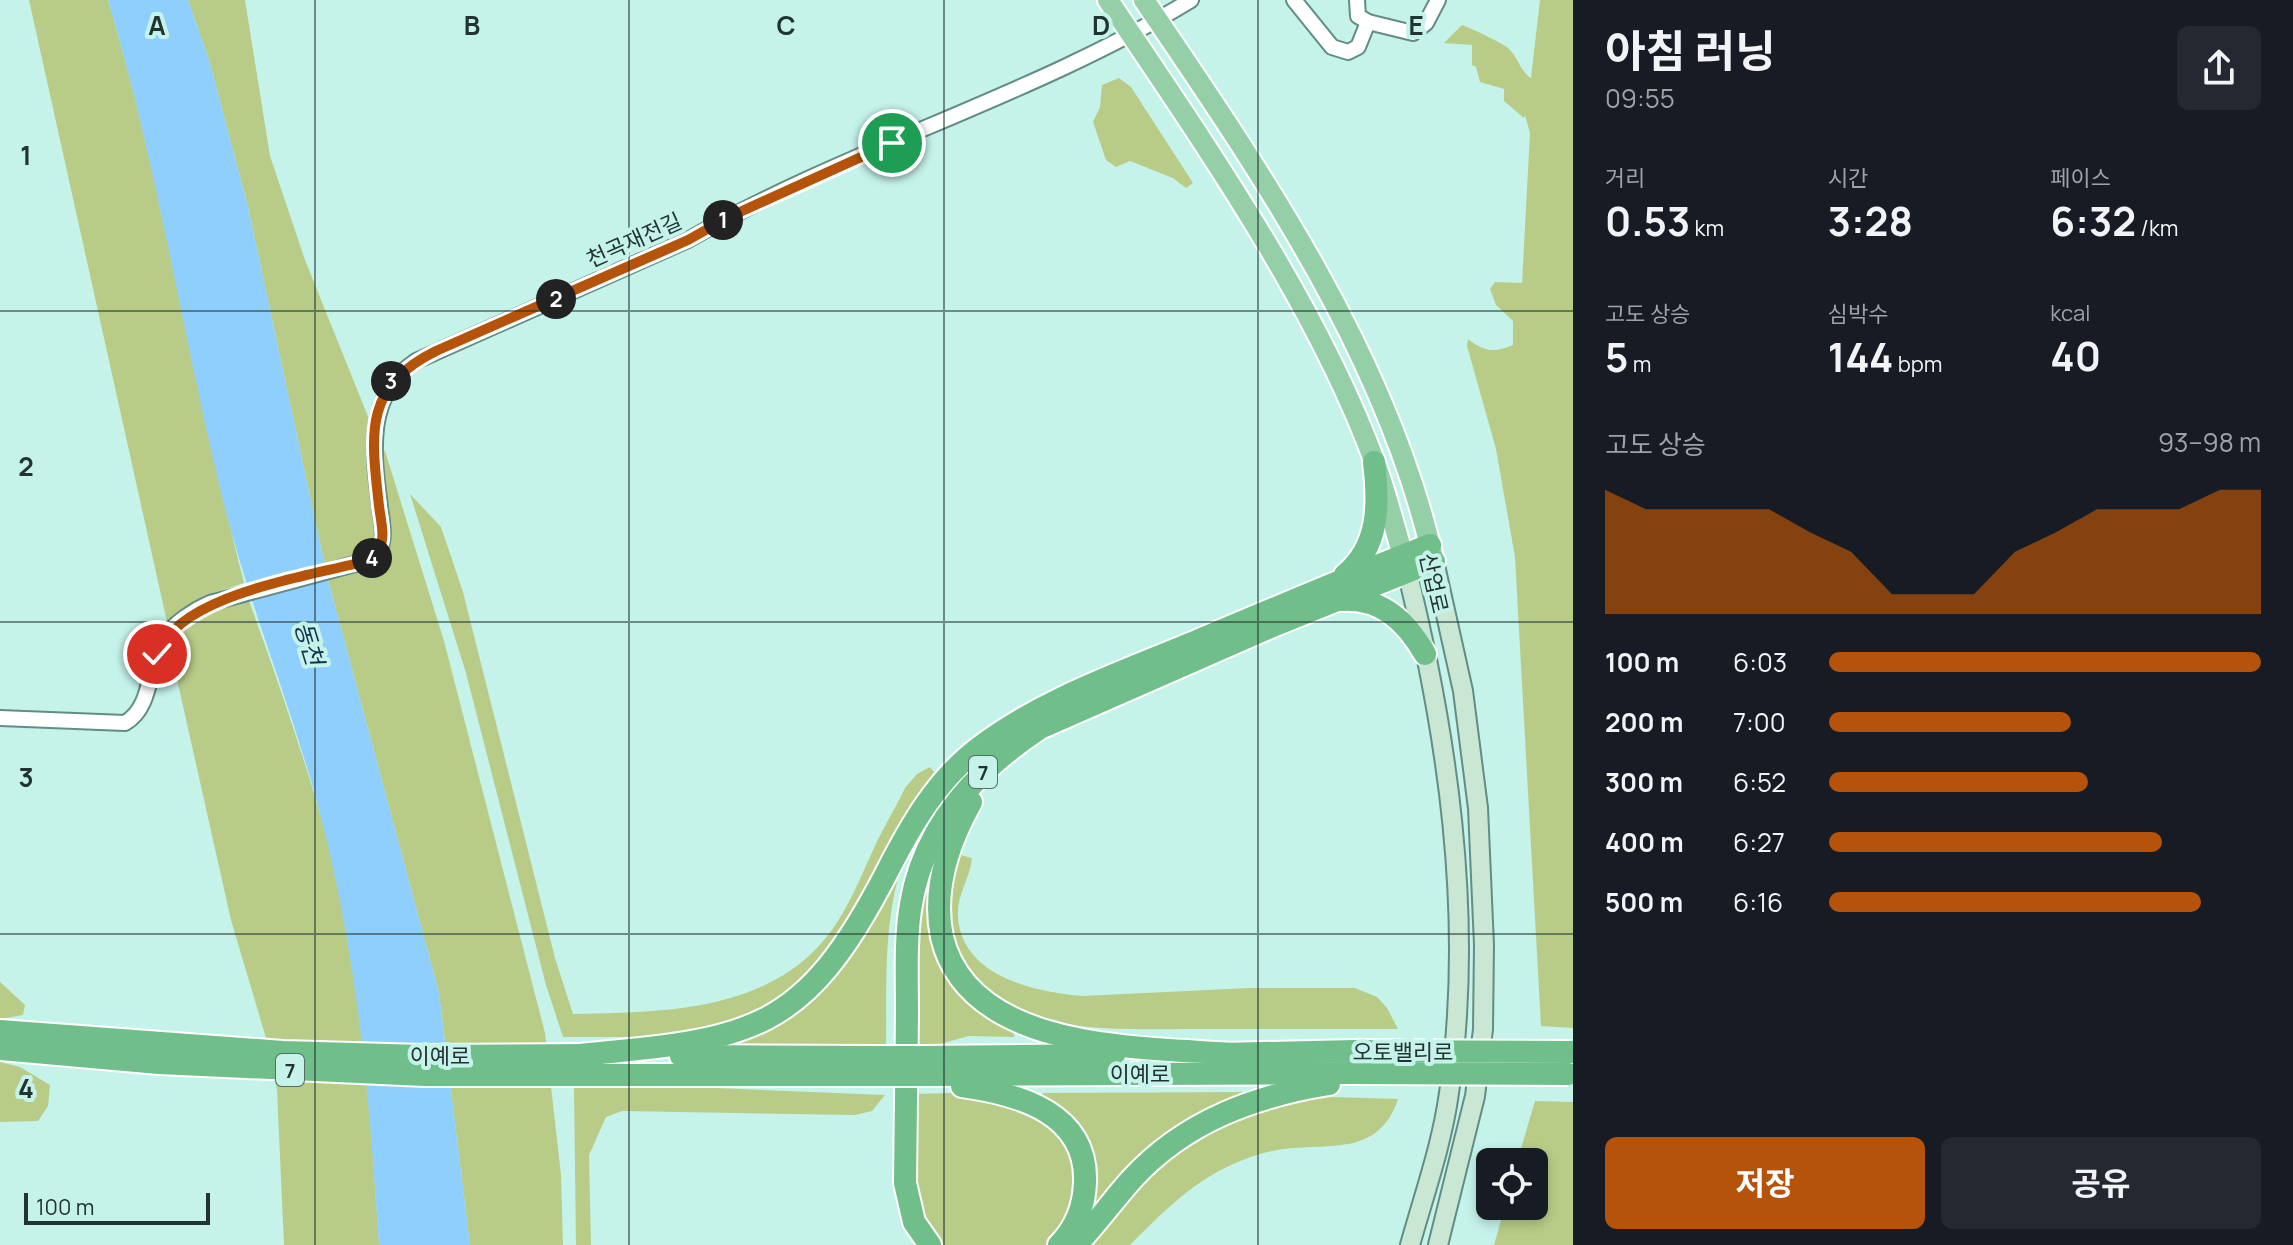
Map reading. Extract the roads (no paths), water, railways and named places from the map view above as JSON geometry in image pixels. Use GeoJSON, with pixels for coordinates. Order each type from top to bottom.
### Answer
{"type":"FeatureCollection","features":[{"type":"Feature","properties":{"kind":"highway","name":"7"},"geometry":{"type":"LineString","coordinates":[[930,1245],[914,1222],[905,1183],[908,930],[911,901],[930,847],[959,797],[1007,749],[1040,728],[1335,591],[1372,537],[1377,491],[1374,462]]}},
{"type":"Feature","properties":{"kind":"highway","name":"7"},"geometry":{"type":"LineString","coordinates":[[580,1064],[715,1039],[746,1029],[795,1002],[838,958],[858,929],[897,853],[939,786],[977,749],[1014,723],[1050,704],[1432,553]]}},
{"type":"Feature","properties":{"kind":"highway"},"geometry":{"type":"LineString","coordinates":[[1335,591],[1387,610],[1401,620],[1425,654]]}},
{"type":"Feature","properties":{"kind":"highway"},"geometry":{"type":"LineString","coordinates":[[915,1245],[902,1224],[895,1184],[897,928],[901,898],[919,844],[952,787],[1002,737],[1050,704]]}},
{"type":"Feature","properties":{"kind":"highway"},"geometry":{"type":"LineString","coordinates":[[1040,728],[985,782],[949,847],[942,872],[940,925],[957,974],[975,995],[996,1010],[1049,1033],[1145,1047],[1234,1054]]}},
{"type":"Feature","properties":{"kind":"highway","name":"이예로"},"geometry":{"type":"LineString","coordinates":[[0,1031],[283,1052],[580,1064],[879,1066],[926,1071],[1354,1068]]}},
{"type":"Feature","properties":{"kind":"highway","name":"이예로"},"geometry":{"type":"LineString","coordinates":[[0,1049],[159,1063],[425,1075],[580,1064]]}},
{"type":"Feature","properties":{"kind":"highway","name":"이예로"},"geometry":{"type":"LineString","coordinates":[[926,1071],[1234,1054]]}},
{"type":"Feature","properties":{"kind":"highway","name":"오토밸리로"},"geometry":{"type":"LineString","coordinates":[[1234,1054],[1354,1068],[1442,1072],[1572,1063]]}},
{"type":"Feature","properties":{"kind":"highway","name":"오토밸리로"},"geometry":{"type":"LineString","coordinates":[[1354,1068],[1572,1063]]}},
{"type":"Feature","properties":{"kind":"highway"},"geometry":{"type":"LineString","coordinates":[[1076,1245],[1142,1169],[1193,1129],[1240,1105],[1354,1068]]}},
{"type":"Feature","properties":{"kind":"highway"},"geometry":{"type":"LineString","coordinates":[[926,1071],[1019,1097],[1039,1105],[1067,1127],[1083,1159],[1084,1197],[1072,1230],[1059,1245]]}},
{"type":"Feature","properties":{"kind":"main road","name":"산업로"},"geometry":{"type":"LineString","coordinates":[[1108,0],[1278,265],[1335,372],[1374,462],[1405,564],[1425,654],[1451,813],[1458,947],[1457,1029],[1449,1096],[1410,1245]]}},
{"type":"Feature","properties":{"kind":"main road","name":"산업로"},"geometry":{"type":"LineString","coordinates":[[1144,0],[1258,173],[1362,360],[1401,452],[1432,553],[1463,691],[1478,808],[1484,945],[1483,1029],[1475,1096],[1438,1245]]}},
{"type":"Feature","properties":{"kind":"street","name":"천곡재전길"},"geometry":{"type":"LineString","coordinates":[[0,718],[125,723],[133,719],[144,700],[162,640],[188,616],[210,603],[366,561],[376,555],[383,542],[376,450],[380,404],[391,381],[408,366],[688,240],[729,217],[892,143],[1027,86],[1132,36],[1191,0]]}},
{"type":"Feature","properties":{"kind":"street"},"geometry":{"type":"LineString","coordinates":[[1294,0],[1332,47],[1348,52],[1358,47],[1368,22]]}},
{"type":"Feature","properties":{"kind":"street"},"geometry":{"type":"LineString","coordinates":[[1357,0],[1358,16],[1368,22],[1413,33],[1426,23],[1438,0]]}},
{"type":"Feature","properties":{"kind":"water","name":"동천"},"geometry":{"type":"Polygon","coordinates":[[[108,0],[188,0],[209,60],[248,207],[327,576],[439,993],[470,1245],[379,1245],[362,1040],[337,888],[315,794],[231,532],[140,121],[108,0]]]}}]}
